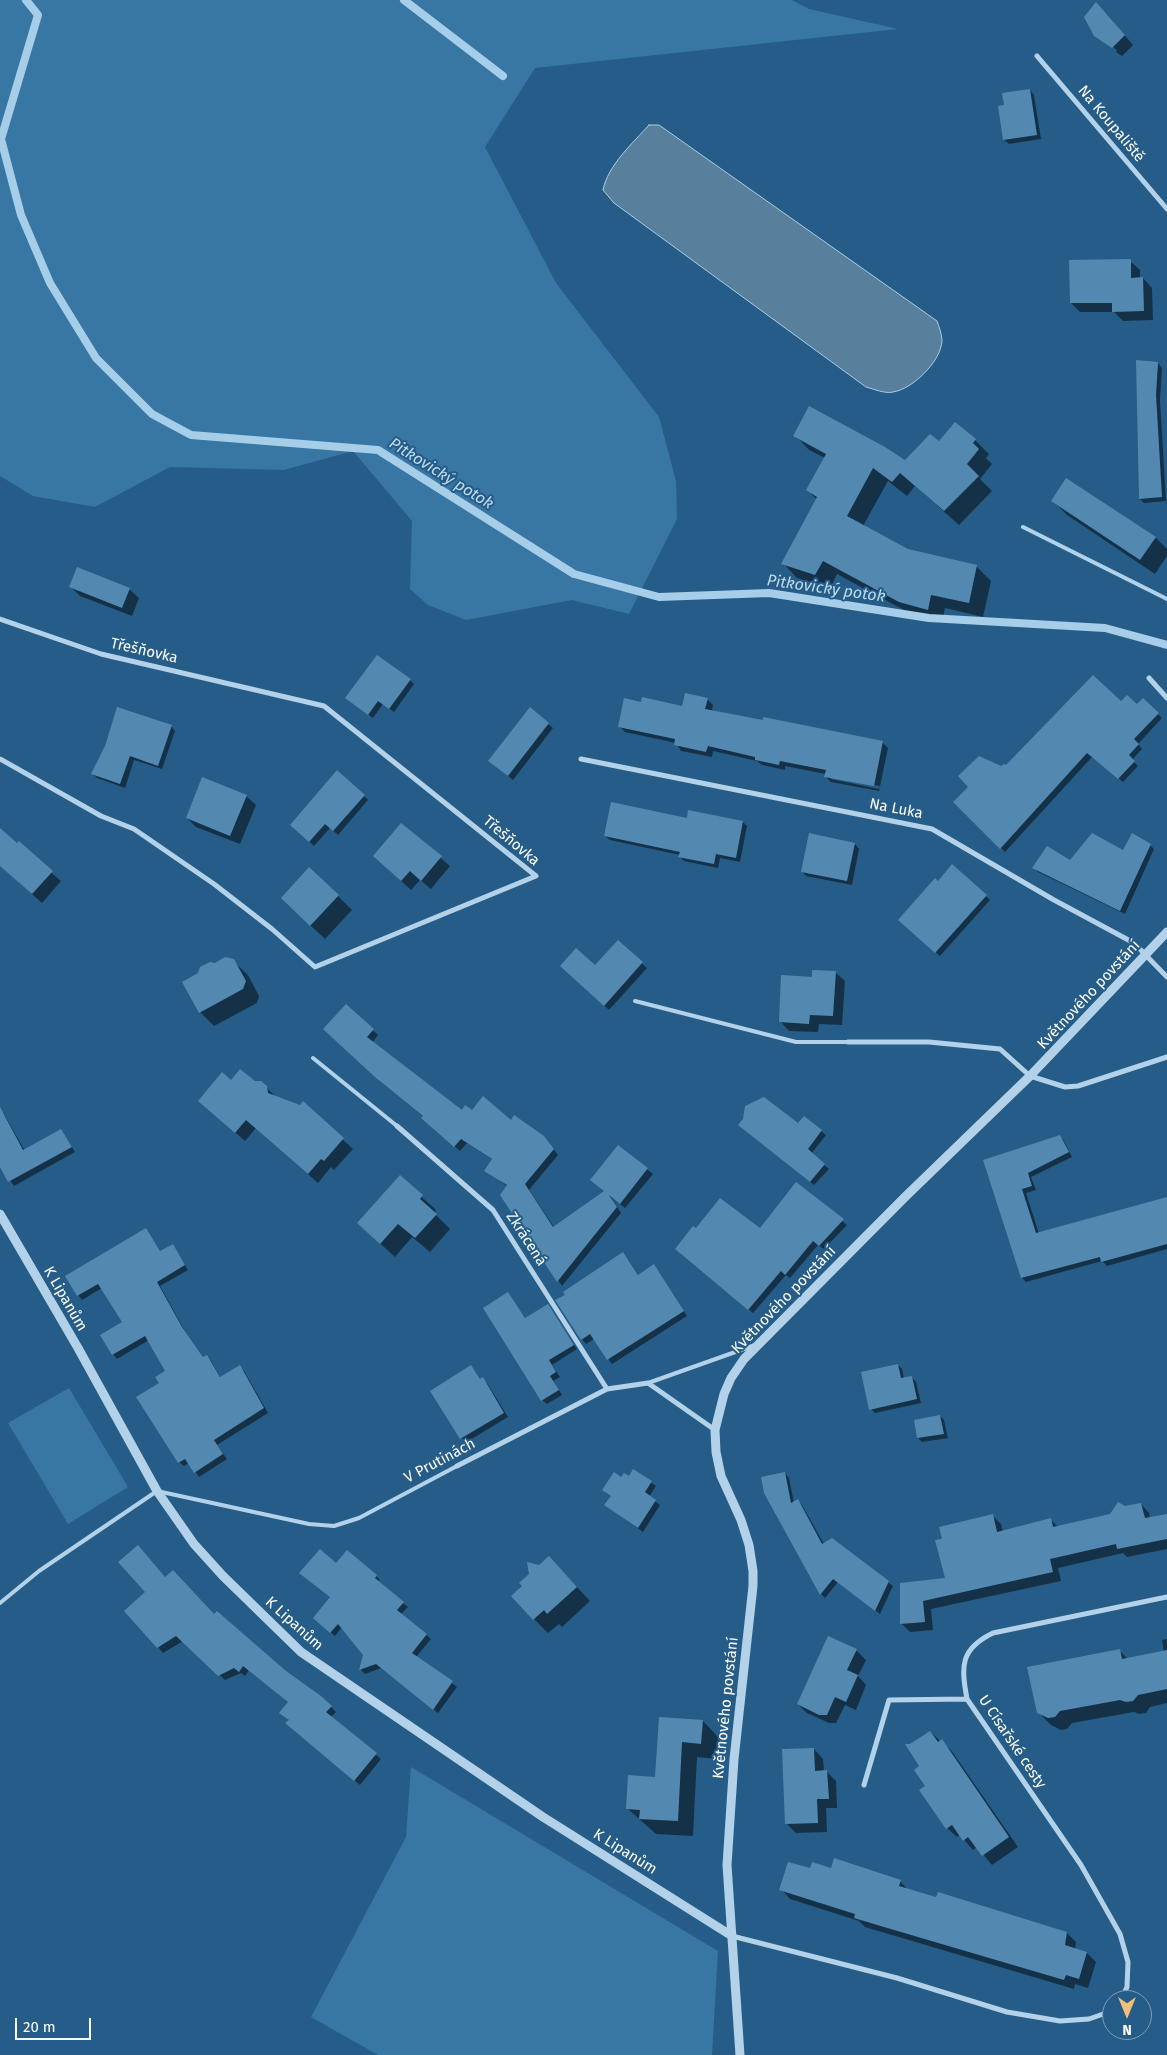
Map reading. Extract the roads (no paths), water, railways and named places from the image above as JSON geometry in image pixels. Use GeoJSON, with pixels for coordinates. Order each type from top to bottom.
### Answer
{"type":"FeatureCollection","features":[{"type":"Feature","properties":{"kind":"street","name":"Na Koupaliště"},"geometry":{"type":"LineString","coordinates":[[1037,56],[1167,209]]}},
{"type":"Feature","properties":{"kind":"street","name":"Třešňovka"},"geometry":{"type":"LineString","coordinates":[[0,619],[100,654],[324,706],[536,876],[315,967],[272,929],[214,884],[134,829],[101,816],[0,759]]}},
{"type":"Feature","properties":{"kind":"street"},"geometry":{"type":"LineString","coordinates":[[1149,678],[1167,698]]}},
{"type":"Feature","properties":{"kind":"street","name":"Na Luka"},"geometry":{"type":"LineString","coordinates":[[581,759],[932,829],[1054,900],[1120,934],[1134,944],[1167,977]]}},
{"type":"Feature","properties":{"kind":"street","name":"Květnového povstání"},"geometry":{"type":"LineString","coordinates":[[740,2055],[726,1865],[734,1759],[753,1586],[753,1571],[749,1545],[741,1520],[721,1476],[716,1452],[715,1430],[724,1394],[731,1378],[744,1359],[759,1343],[905,1197],[1030,1076],[1167,932]]}},
{"type":"Feature","properties":{"kind":"street"},"geometry":{"type":"LineString","coordinates":[[848,1042],[929,1042],[1000,1049],[1030,1076],[1065,1087],[1078,1086],[1167,1056]]}},
{"type":"Feature","properties":{"kind":"street","name":"Zkrácená"},"geometry":{"type":"LineString","coordinates":[[397,1126],[493,1210],[607,1389]]}},
{"type":"Feature","properties":{"kind":"street","name":"K Lipanům"},"geometry":{"type":"LineString","coordinates":[[0,1214],[78,1348],[156,1491],[194,1544],[223,1576],[301,1652],[543,1817],[732,1936]]}},
{"type":"Feature","properties":{"kind":"street"},"geometry":{"type":"LineString","coordinates":[[648,1383],[715,1430]]}},
{"type":"Feature","properties":{"kind":"street","name":"V Prutinách"},"geometry":{"type":"LineString","coordinates":[[457,1466],[607,1389],[648,1383]]}},
{"type":"Feature","properties":{"kind":"street","name":"U Císařské cesty"},"geometry":{"type":"LineString","coordinates":[[1126,1990],[1128,1962],[1120,1934],[1081,1865],[967,1699],[962,1673],[966,1656],[978,1640],[993,1633],[1167,1597]]}},
{"type":"Feature","properties":{"kind":"street"},"geometry":{"type":"LineString","coordinates":[[864,1785],[890,1700],[967,1699]]}},
{"type":"Feature","properties":{"kind":"street"},"geometry":{"type":"LineString","coordinates":[[732,1936],[896,1978],[1007,2012],[1060,2021],[1089,2018],[1102,2014]]}},
{"type":"Feature","properties":{"kind":"lane"},"geometry":{"type":"LineString","coordinates":[[1023,528],[1167,599]]}},
{"type":"Feature","properties":{"kind":"lane"},"geometry":{"type":"LineString","coordinates":[[635,1001],[796,1042],[848,1042]]}},
{"type":"Feature","properties":{"kind":"lane"},"geometry":{"type":"LineString","coordinates":[[314,1058],[397,1126]]}},
{"type":"Feature","properties":{"kind":"lane"},"geometry":{"type":"LineString","coordinates":[[648,1383],[759,1343]]}},
{"type":"Feature","properties":{"kind":"lane","name":"V Prutinách"},"geometry":{"type":"LineString","coordinates":[[156,1491],[309,1524],[334,1526],[359,1518],[457,1466]]}},
{"type":"Feature","properties":{"kind":"lane"},"geometry":{"type":"LineString","coordinates":[[0,1603],[39,1571],[156,1491]]}},
{"type":"Feature","properties":{"kind":"waterway","name":"Pitkovický potok"},"geometry":{"type":"LineString","coordinates":[[26,0],[38,15],[1,139],[21,215],[50,283],[96,358],[152,414],[191,435],[378,450],[574,574],[659,597],[769,593],[929,618],[1105,628],[1167,645]]}},
{"type":"Feature","properties":{"kind":"waterway"},"geometry":{"type":"LineString","coordinates":[[404,0],[503,76]]}}]}
